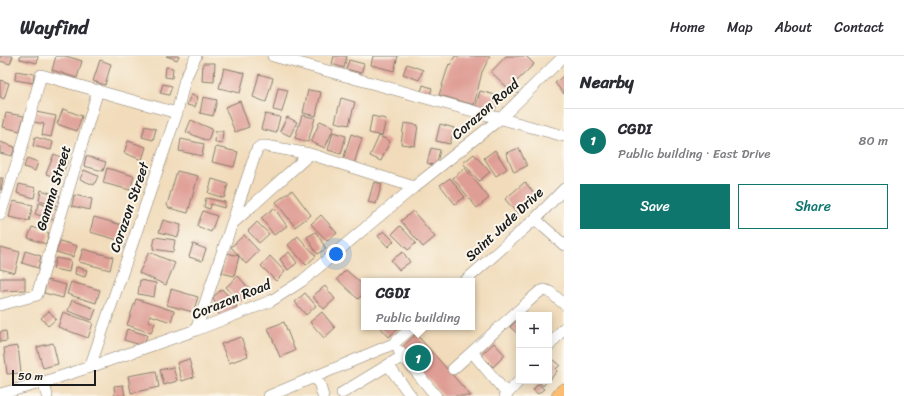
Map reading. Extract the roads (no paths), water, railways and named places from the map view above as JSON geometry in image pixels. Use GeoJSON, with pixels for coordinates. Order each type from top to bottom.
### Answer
{"type":"FeatureCollection","features":[{"type":"Feature","properties":{"kind":"highway"},"geometry":{"type":"LineString","coordinates":[[560,396],[564,392]]}},
{"type":"Feature","properties":{"kind":"street","name":"Corazon Street"},"geometry":{"type":"LineString","coordinates":[[90,367],[177,113],[185,79],[196,56]]}},
{"type":"Feature","properties":{"kind":"street"},"geometry":{"type":"LineString","coordinates":[[273,56],[564,136]]}},
{"type":"Feature","properties":{"kind":"street","name":"Corazon Road"},"geometry":{"type":"LineString","coordinates":[[0,394],[90,367],[196,330],[271,301],[302,281],[414,187],[501,118],[564,56]]}},
{"type":"Feature","properties":{"kind":"street"},"geometry":{"type":"LineString","coordinates":[[0,215],[22,147],[41,75],[177,113]]}},
{"type":"Feature","properties":{"kind":"street","name":"Gamma Street"},"geometry":{"type":"LineString","coordinates":[[0,305],[37,295],[98,90]]}},
{"type":"Feature","properties":{"kind":"street"},"geometry":{"type":"LineString","coordinates":[[196,330],[256,149],[261,146],[266,146],[310,154],[414,187]]}},
{"type":"Feature","properties":{"kind":"street"},"geometry":{"type":"LineString","coordinates":[[231,225],[310,154]]}},
{"type":"Feature","properties":{"kind":"street","name":"Saint Jude Drive"},"geometry":{"type":"LineString","coordinates":[[468,278],[535,219],[564,189]]}},
{"type":"Feature","properties":{"kind":"street"},"geometry":{"type":"LineString","coordinates":[[535,219],[564,245]]}},
{"type":"Feature","properties":{"kind":"street"},"geometry":{"type":"LineString","coordinates":[[453,369],[539,292],[544,290],[550,292],[564,304]]}},
{"type":"Feature","properties":{"kind":"street"},"geometry":{"type":"LineString","coordinates":[[552,342],[564,328]]}},
{"type":"Feature","properties":{"kind":"street"},"geometry":{"type":"LineString","coordinates":[[269,396],[393,344],[409,330]]}},
{"type":"Feature","properties":{"kind":"street"},"geometry":{"type":"LineString","coordinates":[[393,344],[436,396]]}},
{"type":"Feature","properties":{"kind":"street"},"geometry":{"type":"LineString","coordinates":[[472,352],[506,395],[516,384]]}},
{"type":"Feature","properties":{"kind":"street"},"geometry":{"type":"LineString","coordinates":[[342,393],[403,356]]}},
{"type":"Feature","properties":{"kind":"street"},"geometry":{"type":"LineString","coordinates":[[388,365],[411,396]]}},
{"type":"Feature","properties":{"kind":"street"},"geometry":{"type":"LineString","coordinates":[[317,376],[322,396]]}},
{"type":"Feature","properties":{"kind":"street"},"geometry":{"type":"LineString","coordinates":[[44,382],[47,396]]}},
{"type":"Feature","properties":{"kind":"place","name":"CGDI"},"geometry":{"type":"Point","coordinates":[418,358]}}]}
